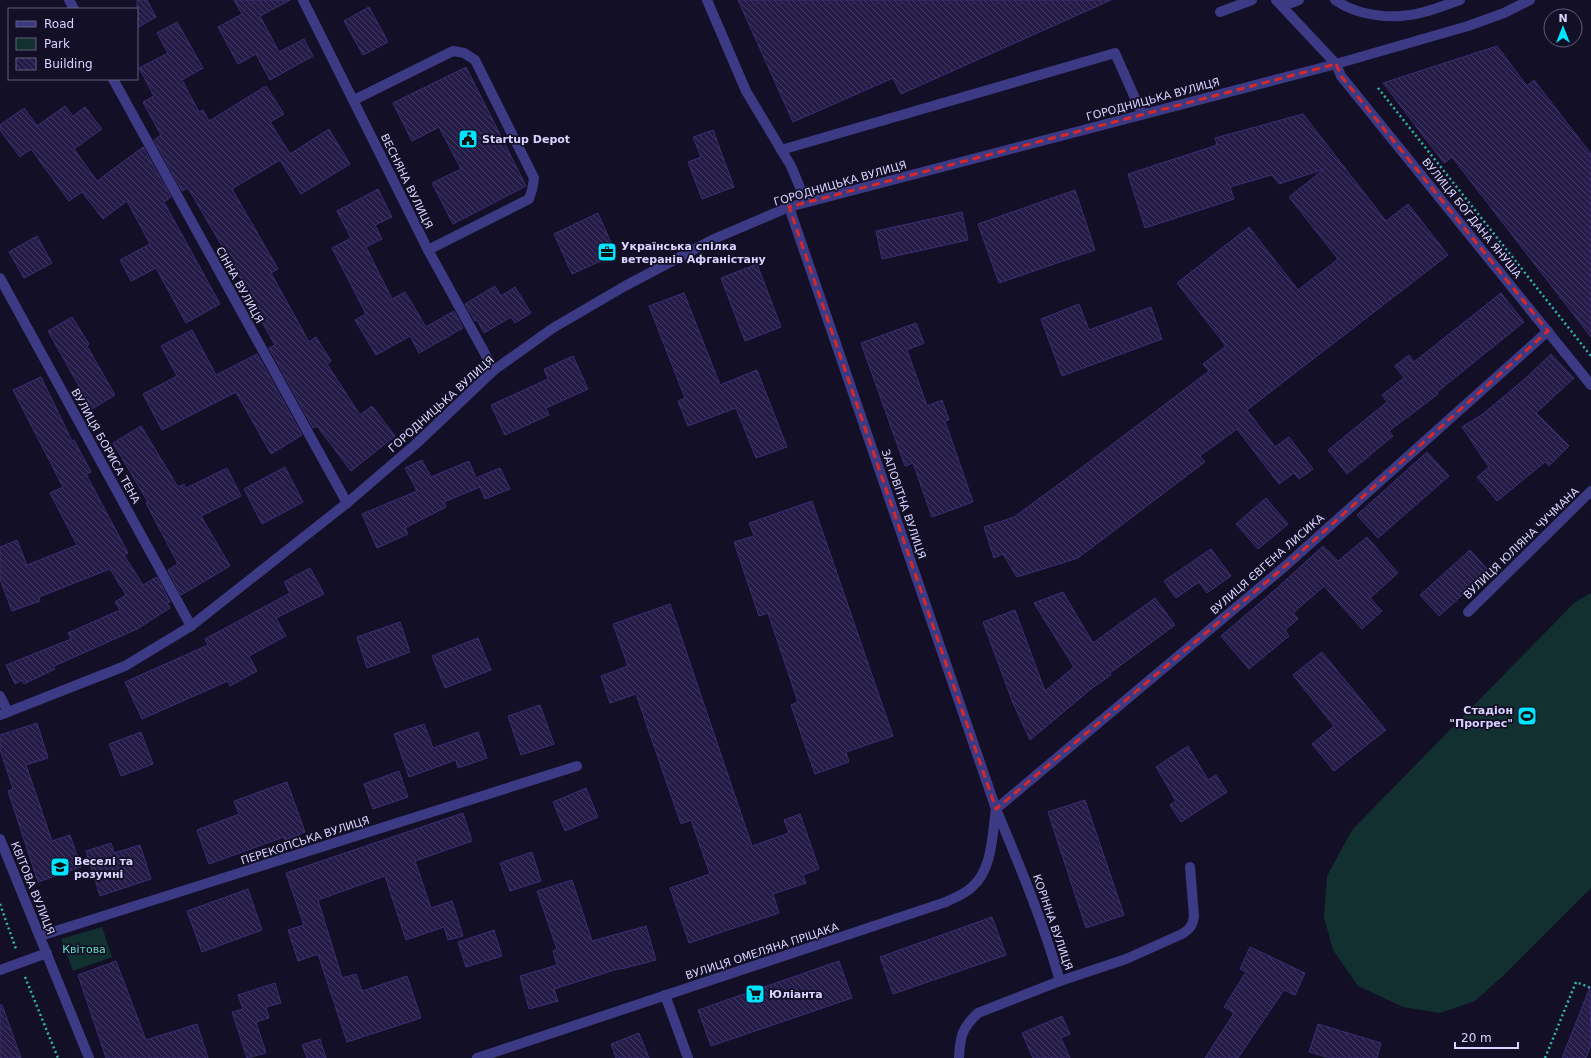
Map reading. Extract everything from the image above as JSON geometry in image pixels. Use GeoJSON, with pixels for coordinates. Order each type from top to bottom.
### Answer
{"type":"FeatureCollection","features":[{"type":"Feature","properties":{"kind":"street","name":"ВЕСНЯНА ВУЛИЦЯ"},"geometry":{"type":"LineString","coordinates":[[303,0],[428,250],[494,370]]}},
{"type":"Feature","properties":{"kind":"street"},"geometry":{"type":"LineString","coordinates":[[707,0],[746,91],[790,166],[806,202]]}},
{"type":"Feature","properties":{"kind":"street"},"geometry":{"type":"LineString","coordinates":[[1220,12],[1252,0]]}},
{"type":"Feature","properties":{"kind":"street"},"geometry":{"type":"LineString","coordinates":[[1280,3],[1299,0]]}},
{"type":"Feature","properties":{"kind":"street"},"geometry":{"type":"LineString","coordinates":[[1335,0],[1346,8],[1384,17],[1423,13],[1460,0]]}},
{"type":"Feature","properties":{"kind":"street","name":"ГОРОДНИЦЬКА ВУЛИЦЯ"},"geometry":{"type":"LineString","coordinates":[[4,713],[125,666],[191,626],[347,503],[417,443],[494,370],[553,328],[625,286],[714,239],[789,207],[806,202],[1336,64],[1468,26],[1504,13],[1530,0]]}},
{"type":"Feature","properties":{"kind":"street","name":"ВУЛИЦЯ БОГДАНА ЯНУША"},"geometry":{"type":"LineString","coordinates":[[1280,3],[1336,64],[1341,76],[1591,385]]}},
{"type":"Feature","properties":{"kind":"street"},"geometry":{"type":"LineString","coordinates":[[354,100],[453,51],[464,54],[475,60],[534,178],[529,199],[428,250]]}},
{"type":"Feature","properties":{"kind":"street"},"geometry":{"type":"LineString","coordinates":[[781,150],[1115,54],[1142,114]]}},
{"type":"Feature","properties":{"kind":"street","name":"СІННА ВУЛИЦЯ"},"geometry":{"type":"LineString","coordinates":[[114,80],[347,503]]}},
{"type":"Feature","properties":{"kind":"street","name":"ЗАПОВІТНА ВУЛИЦЯ"},"geometry":{"type":"LineString","coordinates":[[789,207],[996,809]]}},
{"type":"Feature","properties":{"kind":"street","name":"ВУЛИЦЯ БОРИСА ТЕНА"},"geometry":{"type":"LineString","coordinates":[[0,278],[191,626]]}},
{"type":"Feature","properties":{"kind":"street","name":"ВУЛИЦЯ ЄВГЕНА ЛИСИКА"},"geometry":{"type":"LineString","coordinates":[[996,809],[1283,568],[1548,331]]}},
{"type":"Feature","properties":{"kind":"street","name":"ВУЛИЦЯ ЮЛІЯНА ЧУЧМАНА"},"geometry":{"type":"LineString","coordinates":[[1468,612],[1591,491]]}},
{"type":"Feature","properties":{"kind":"street"},"geometry":{"type":"LineString","coordinates":[[0,696],[4,713]]}},
{"type":"Feature","properties":{"kind":"street","name":"ПЕРЕКОПСЬКА ВУЛИЦЯ"},"geometry":{"type":"LineString","coordinates":[[40,936],[577,766]]}},
{"type":"Feature","properties":{"kind":"street","name":"КОРІННА ВУЛИЦЯ"},"geometry":{"type":"LineString","coordinates":[[959,1058],[960,1040],[968,1023],[978,1013],[1060,981],[1051,948],[1032,896],[996,809]]}},
{"type":"Feature","properties":{"kind":"street","name":"ВУЛИЦЯ ОМЕЛЯНА ПРІЦАКА"},"geometry":{"type":"LineString","coordinates":[[477,1058],[946,902],[972,888],[982,876],[988,862],[996,809]]}},
{"type":"Feature","properties":{"kind":"street","name":"КВІТОВА ВУЛИЦЯ"},"geometry":{"type":"LineString","coordinates":[[0,839],[89,1058]]}},
{"type":"Feature","properties":{"kind":"street"},"geometry":{"type":"LineString","coordinates":[[1060,981],[1126,959],[1189,930],[1193,923],[1194,916],[1190,867]]}},
{"type":"Feature","properties":{"kind":"street"},"geometry":{"type":"LineString","coordinates":[[0,970],[46,953]]}},
{"type":"Feature","properties":{"kind":"street"},"geometry":{"type":"LineString","coordinates":[[665,995],[688,1058]]}},
{"type":"Feature","properties":{"kind":"path"},"geometry":{"type":"LineString","coordinates":[[1378,88],[1591,356]]}},
{"type":"Feature","properties":{"kind":"path"},"geometry":{"type":"LineString","coordinates":[[0,904],[20,963],[58,1058]]}},
{"type":"Feature","properties":{"kind":"path"},"geometry":{"type":"LineString","coordinates":[[1545,1058],[1576,982],[1591,988]]}},
{"type":"Feature","properties":{"kind":"highlighted area"},"geometry":{"type":"Polygon","coordinates":[[[1336,64],[1341,76],[1548,331],[1283,568],[996,809],[789,207],[1336,64]]]}},
{"type":"Feature","properties":{"kind":"green space","name":"Стадіон \"Прогрес\""},"geometry":{"type":"Polygon","coordinates":[[[1591,593],[1591,888],[1505,974],[1475,1001],[1440,1013],[1403,1007],[1358,986],[1333,950],[1324,917],[1327,876],[1352,830],[1575,602],[1591,593]]]}},
{"type":"Feature","properties":{"kind":"green space","name":"Квітова"},"geometry":{"type":"Polygon","coordinates":[[[102,927],[112,957],[73,971],[61,939],[102,927]]]}},
{"type":"Feature","properties":{"kind":"building"},"geometry":{"type":"Polygon","coordinates":[[[137,0],[147,0],[156,17],[138,27],[137,0]]]}},
{"type":"Feature","properties":{"kind":"building"},"geometry":{"type":"Polygon","coordinates":[[[234,0],[290,0],[260,16],[279,52],[304,39],[313,56],[270,80],[256,54],[238,64],[218,27],[242,14],[234,0]]]}},
{"type":"Feature","properties":{"kind":"building"},"geometry":{"type":"Polygon","coordinates":[[[738,0],[1111,0],[901,94],[893,78],[793,122],[738,0]]]}},
{"type":"Feature","properties":{"kind":"building"},"geometry":{"type":"Polygon","coordinates":[[[369,7],[388,42],[363,55],[344,21],[369,7]]]}},
{"type":"Feature","properties":{"kind":"building"},"geometry":{"type":"Polygon","coordinates":[[[177,22],[203,68],[182,80],[199,112],[203,110],[209,121],[266,86],[284,114],[270,122],[290,154],[329,129],[350,164],[301,194],[280,160],[232,189],[278,269],[271,273],[309,342],[316,337],[331,361],[327,364],[360,415],[372,406],[395,436],[351,471],[317,426],[313,428],[269,348],[275,345],[257,313],[260,311],[188,188],[182,191],[154,140],[161,135],[143,102],[154,96],[139,68],[168,53],[157,33],[177,22]]]}},
{"type":"Feature","properties":{"kind":"building"},"geometry":{"type":"Polygon","coordinates":[[[1497,46],[1527,86],[1534,80],[1591,154],[1591,337],[1452,157],[1444,163],[1383,83],[1497,46]]]}},
{"type":"Feature","properties":{"kind":"building"},"geometry":{"type":"Polygon","coordinates":[[[466,67],[526,186],[453,224],[432,183],[461,169],[439,127],[412,141],[393,103],[466,67]]]}},
{"type":"Feature","properties":{"kind":"building"},"geometry":{"type":"Polygon","coordinates":[[[65,106],[73,116],[85,107],[102,129],[74,149],[97,181],[143,147],[171,197],[164,202],[220,304],[186,323],[156,268],[131,281],[120,260],[150,244],[127,201],[103,219],[82,192],[69,201],[31,149],[20,157],[0,130],[0,125],[24,108],[37,126],[65,106]]]}},
{"type":"Feature","properties":{"kind":"building"},"geometry":{"type":"Polygon","coordinates":[[[1303,114],[1386,221],[1408,204],[1448,255],[1247,410],[1275,447],[1289,437],[1313,469],[1299,479],[1294,473],[1279,484],[1237,429],[1200,456],[1205,462],[1078,558],[1017,577],[1003,554],[994,558],[984,527],[1014,517],[1085,465],[1209,371],[1203,364],[1226,346],[1177,283],[1249,227],[1298,290],[1338,259],[1289,197],[1324,169],[1279,184],[1272,175],[1230,187],[1234,199],[1145,228],[1128,174],[1217,145],[1215,138],[1303,114]]]}},
{"type":"Feature","properties":{"kind":"building"},"geometry":{"type":"Polygon","coordinates":[[[713,130],[734,187],[702,199],[688,162],[701,157],[693,137],[713,130]]]}},
{"type":"Feature","properties":{"kind":"building"},"geometry":{"type":"Polygon","coordinates":[[[378,189],[392,217],[375,225],[382,239],[366,247],[392,299],[405,292],[426,327],[454,311],[463,328],[419,353],[410,336],[376,355],[355,320],[366,314],[332,248],[351,238],[337,211],[378,189]]]}},
{"type":"Feature","properties":{"kind":"building"},"geometry":{"type":"Polygon","coordinates":[[[1075,190],[1095,250],[999,283],[978,224],[1075,190]]]}},
{"type":"Feature","properties":{"kind":"building"},"geometry":{"type":"Polygon","coordinates":[[[962,212],[968,240],[882,259],[876,231],[962,212]]]}},
{"type":"Feature","properties":{"kind":"building"},"geometry":{"type":"Polygon","coordinates":[[[598,213],[616,254],[572,274],[554,234],[598,213]]]}},
{"type":"Feature","properties":{"kind":"building"},"geometry":{"type":"Polygon","coordinates":[[[37,236],[52,263],[24,278],[9,252],[37,236]]]}},
{"type":"Feature","properties":{"kind":"building"},"geometry":{"type":"Polygon","coordinates":[[[757,264],[781,327],[745,341],[721,278],[757,264]]]}},
{"type":"Feature","properties":{"kind":"building"},"geometry":{"type":"Polygon","coordinates":[[[495,286],[501,296],[515,287],[531,313],[515,323],[511,317],[484,333],[477,320],[475,321],[465,304],[495,286]]]}},
{"type":"Feature","properties":{"kind":"building"},"geometry":{"type":"Polygon","coordinates":[[[684,293],[720,385],[757,370],[787,447],[756,458],[736,408],[688,426],[678,401],[685,398],[649,306],[684,293]]]}},
{"type":"Feature","properties":{"kind":"building"},"geometry":{"type":"Polygon","coordinates":[[[1501,293],[1524,322],[1437,392],[1438,394],[1389,431],[1393,436],[1347,474],[1328,450],[1387,402],[1382,395],[1404,378],[1395,366],[1409,355],[1414,362],[1501,293]]]}},
{"type":"Feature","properties":{"kind":"building"},"geometry":{"type":"Polygon","coordinates":[[[1079,304],[1089,330],[1151,307],[1162,339],[1062,376],[1041,319],[1079,304]]]}},
{"type":"Feature","properties":{"kind":"building"},"geometry":{"type":"Polygon","coordinates":[[[72,317],[89,344],[87,346],[115,395],[92,409],[48,331],[72,317]]]}},
{"type":"Feature","properties":{"kind":"building"},"geometry":{"type":"Polygon","coordinates":[[[916,323],[924,343],[907,350],[927,406],[942,400],[949,420],[945,421],[973,502],[932,517],[913,463],[905,466],[861,343],[916,323]]]}},
{"type":"Feature","properties":{"kind":"building"},"geometry":{"type":"Polygon","coordinates":[[[192,330],[216,375],[257,354],[302,435],[271,454],[236,392],[162,430],[143,394],[177,376],[161,346],[192,330]]]}},
{"type":"Feature","properties":{"kind":"building"},"geometry":{"type":"Polygon","coordinates":[[[1551,354],[1574,378],[1536,413],[1569,446],[1549,466],[1545,462],[1497,501],[1477,477],[1489,467],[1462,427],[1483,414],[1527,377],[1551,354]]]}},
{"type":"Feature","properties":{"kind":"building"},"geometry":{"type":"Polygon","coordinates":[[[573,356],[588,389],[546,408],[549,415],[505,435],[491,405],[548,379],[544,369],[573,356]]]}},
{"type":"Feature","properties":{"kind":"building"},"geometry":{"type":"Polygon","coordinates":[[[41,377],[72,441],[74,440],[91,472],[86,474],[128,553],[124,555],[143,585],[157,577],[170,602],[167,603],[170,608],[137,629],[54,666],[55,669],[24,684],[22,680],[15,684],[6,665],[71,639],[68,633],[120,610],[115,602],[126,595],[110,569],[39,597],[40,601],[12,611],[0,579],[0,547],[17,540],[27,565],[77,545],[50,493],[63,487],[13,390],[41,377]]]}},
{"type":"Feature","properties":{"kind":"building"},"geometry":{"type":"Polygon","coordinates":[[[141,426],[178,487],[184,484],[186,488],[227,468],[241,496],[201,516],[230,566],[181,595],[168,570],[178,564],[146,503],[148,502],[113,443],[141,426]]]}},
{"type":"Feature","properties":{"kind":"building"},"geometry":{"type":"Polygon","coordinates":[[[1427,452],[1449,476],[1378,538],[1357,515],[1427,452]]]}},
{"type":"Feature","properties":{"kind":"building"},"geometry":{"type":"Polygon","coordinates":[[[422,460],[431,477],[469,461],[476,478],[500,468],[510,489],[485,499],[480,487],[444,502],[446,507],[405,528],[408,534],[377,548],[362,514],[417,491],[405,468],[422,460]]]}},
{"type":"Feature","properties":{"kind":"building"},"geometry":{"type":"Polygon","coordinates":[[[285,467],[303,502],[262,524],[244,489],[285,467]]]}},
{"type":"Feature","properties":{"kind":"building"},"geometry":{"type":"Polygon","coordinates":[[[1266,498],[1288,524],[1258,549],[1236,524],[1266,498]]]}},
{"type":"Feature","properties":{"kind":"building"},"geometry":{"type":"Polygon","coordinates":[[[812,501],[893,736],[846,752],[849,762],[815,774],[791,705],[798,702],[768,613],[759,616],[734,542],[754,536],[749,523],[812,501]]]}},
{"type":"Feature","properties":{"kind":"building"},"geometry":{"type":"Polygon","coordinates":[[[1367,537],[1398,573],[1370,598],[1382,611],[1362,629],[1324,586],[1293,613],[1298,619],[1285,630],[1289,636],[1249,669],[1221,636],[1323,546],[1338,561],[1367,537]]]}},
{"type":"Feature","properties":{"kind":"building"},"geometry":{"type":"Polygon","coordinates":[[[1211,549],[1231,576],[1207,593],[1199,582],[1176,598],[1164,581],[1211,549]]]}},
{"type":"Feature","properties":{"kind":"building"},"geometry":{"type":"Polygon","coordinates":[[[1470,550],[1489,571],[1439,616],[1420,595],[1470,550]]]}},
{"type":"Feature","properties":{"kind":"building"},"geometry":{"type":"Polygon","coordinates":[[[310,568],[324,594],[276,618],[286,636],[249,656],[257,671],[230,686],[228,681],[142,719],[125,682],[208,645],[205,639],[290,593],[284,582],[310,568]]]}},
{"type":"Feature","properties":{"kind":"building"},"geometry":{"type":"Polygon","coordinates":[[[1063,592],[1093,643],[1155,598],[1175,625],[1110,673],[1111,675],[1091,689],[1030,740],[1013,703],[983,622],[1015,610],[1045,691],[1074,667],[1034,603],[1063,592]]]}},
{"type":"Feature","properties":{"kind":"building"},"geometry":{"type":"Polygon","coordinates":[[[670,604],[752,846],[789,833],[784,820],[800,814],[819,869],[803,875],[806,883],[773,894],[779,913],[689,943],[670,888],[710,874],[691,820],[681,824],[636,694],[610,703],[601,676],[628,666],[613,624],[670,604]]]}},
{"type":"Feature","properties":{"kind":"building"},"geometry":{"type":"Polygon","coordinates":[[[400,622],[410,652],[367,668],[357,637],[400,622]]]}},
{"type":"Feature","properties":{"kind":"building"},"geometry":{"type":"Polygon","coordinates":[[[478,638],[491,670],[445,688],[432,656],[478,638]]]}},
{"type":"Feature","properties":{"kind":"building"},"geometry":{"type":"Polygon","coordinates":[[[1322,652],[1386,730],[1334,771],[1312,744],[1334,726],[1293,675],[1322,652]]]}},
{"type":"Feature","properties":{"kind":"building"},"geometry":{"type":"Polygon","coordinates":[[[540,705],[554,744],[521,755],[508,716],[540,705]]]}},
{"type":"Feature","properties":{"kind":"building"},"geometry":{"type":"Polygon","coordinates":[[[37,723],[48,758],[26,765],[52,841],[70,835],[81,867],[38,882],[8,791],[13,789],[0,749],[0,735],[37,723]]]}},
{"type":"Feature","properties":{"kind":"building"},"geometry":{"type":"Polygon","coordinates":[[[424,724],[433,748],[478,732],[487,758],[458,768],[456,760],[409,777],[394,734],[424,724]]]}},
{"type":"Feature","properties":{"kind":"building"},"geometry":{"type":"Polygon","coordinates":[[[141,732],[153,764],[121,776],[109,744],[141,732]]]}},
{"type":"Feature","properties":{"kind":"building"},"geometry":{"type":"Polygon","coordinates":[[[1188,746],[1208,780],[1216,775],[1227,792],[1181,822],[1170,805],[1176,801],[1156,767],[1188,746]]]}},
{"type":"Feature","properties":{"kind":"building"},"geometry":{"type":"Polygon","coordinates":[[[399,771],[408,797],[373,809],[364,784],[399,771]]]}},
{"type":"Feature","properties":{"kind":"building"},"geometry":{"type":"Polygon","coordinates":[[[287,782],[305,832],[285,840],[284,837],[209,864],[197,830],[239,814],[234,801],[287,782]]]}},
{"type":"Feature","properties":{"kind":"building"},"geometry":{"type":"Polygon","coordinates":[[[586,788],[598,817],[565,831],[553,802],[586,788]]]}},
{"type":"Feature","properties":{"kind":"building"},"geometry":{"type":"Polygon","coordinates":[[[1085,800],[1124,915],[1086,928],[1048,812],[1085,800]]]}},
{"type":"Feature","properties":{"kind":"building"},"geometry":{"type":"Polygon","coordinates":[[[463,813],[472,841],[415,861],[431,908],[452,901],[463,936],[448,940],[444,927],[406,940],[385,876],[318,900],[342,978],[356,974],[362,991],[407,976],[421,1018],[347,1042],[318,954],[298,961],[288,930],[304,925],[286,873],[463,813]]]}},
{"type":"Feature","properties":{"kind":"building"},"geometry":{"type":"Polygon","coordinates":[[[111,843],[114,853],[140,845],[151,879],[100,896],[86,851],[111,843]]]}},
{"type":"Feature","properties":{"kind":"building"},"geometry":{"type":"Polygon","coordinates":[[[532,852],[541,881],[510,891],[500,863],[532,852]]]}},
{"type":"Feature","properties":{"kind":"building"},"geometry":{"type":"Polygon","coordinates":[[[572,880],[592,941],[646,926],[656,960],[621,968],[554,989],[558,1001],[529,1009],[520,976],[557,965],[553,951],[557,949],[537,891],[572,880]]]}},
{"type":"Feature","properties":{"kind":"building"},"geometry":{"type":"Polygon","coordinates":[[[248,889],[262,930],[202,952],[187,911],[248,889]]]}},
{"type":"Feature","properties":{"kind":"building"},"geometry":{"type":"Polygon","coordinates":[[[992,917],[1006,955],[893,994],[880,957],[992,917]]]}},
{"type":"Feature","properties":{"kind":"building"},"geometry":{"type":"Polygon","coordinates":[[[494,930],[502,956],[466,967],[458,942],[494,930]]]}},
{"type":"Feature","properties":{"kind":"building"},"geometry":{"type":"Polygon","coordinates":[[[1250,947],[1305,973],[1295,995],[1284,990],[1238,1058],[1205,1058],[1234,1013],[1224,1007],[1246,972],[1240,969],[1250,947]]]}},
{"type":"Feature","properties":{"kind":"building"},"geometry":{"type":"Polygon","coordinates":[[[116,961],[146,1040],[197,1024],[208,1058],[106,1058],[78,975],[116,961]]]}},
{"type":"Feature","properties":{"kind":"building"},"geometry":{"type":"Polygon","coordinates":[[[839,961],[852,998],[711,1046],[698,1010],[839,961]]]}},
{"type":"Feature","properties":{"kind":"building"},"geometry":{"type":"Polygon","coordinates":[[[275,983],[281,1003],[266,1007],[269,1018],[256,1022],[266,1053],[247,1058],[232,1012],[243,1009],[238,995],[275,983]]]}},
{"type":"Feature","properties":{"kind":"building"},"geometry":{"type":"Polygon","coordinates":[[[1590,987],[1591,1046],[1586,1058],[1562,1058],[1590,987]]]}},
{"type":"Feature","properties":{"kind":"building"},"geometry":{"type":"Polygon","coordinates":[[[0,1005],[2,1005],[21,1058],[0,1058],[0,1005]]]}},
{"type":"Feature","properties":{"kind":"building"},"geometry":{"type":"Polygon","coordinates":[[[1062,1016],[1070,1034],[1061,1038],[1070,1058],[1033,1058],[1022,1033],[1062,1016]]]}},
{"type":"Feature","properties":{"kind":"building"},"geometry":{"type":"Polygon","coordinates":[[[1318,1024],[1381,1043],[1377,1058],[1330,1058],[1309,1052],[1318,1024]]]}},
{"type":"Feature","properties":{"kind":"building"},"geometry":{"type":"Polygon","coordinates":[[[639,1033],[649,1058],[616,1058],[611,1044],[639,1033]]]}},
{"type":"Feature","properties":{"kind":"building"},"geometry":{"type":"Polygon","coordinates":[[[320,1039],[326,1058],[307,1058],[302,1045],[320,1039]]]}},
{"type":"Feature","properties":{"kind":"place","name":"Startup Depot"},"geometry":{"type":"Point","coordinates":[468,139]}},
{"type":"Feature","properties":{"kind":"place","name":"Українська спілка ветеранів Афганістану"},"geometry":{"type":"Point","coordinates":[607,252]}},
{"type":"Feature","properties":{"kind":"place","name":"Стадіон \"Прогрес\""},"geometry":{"type":"Point","coordinates":[1527,716]}},
{"type":"Feature","properties":{"kind":"place","name":"Веселі та розумні"},"geometry":{"type":"Point","coordinates":[60,867]}},
{"type":"Feature","properties":{"kind":"place","name":"Юліанта"},"geometry":{"type":"Point","coordinates":[755,994]}}]}
